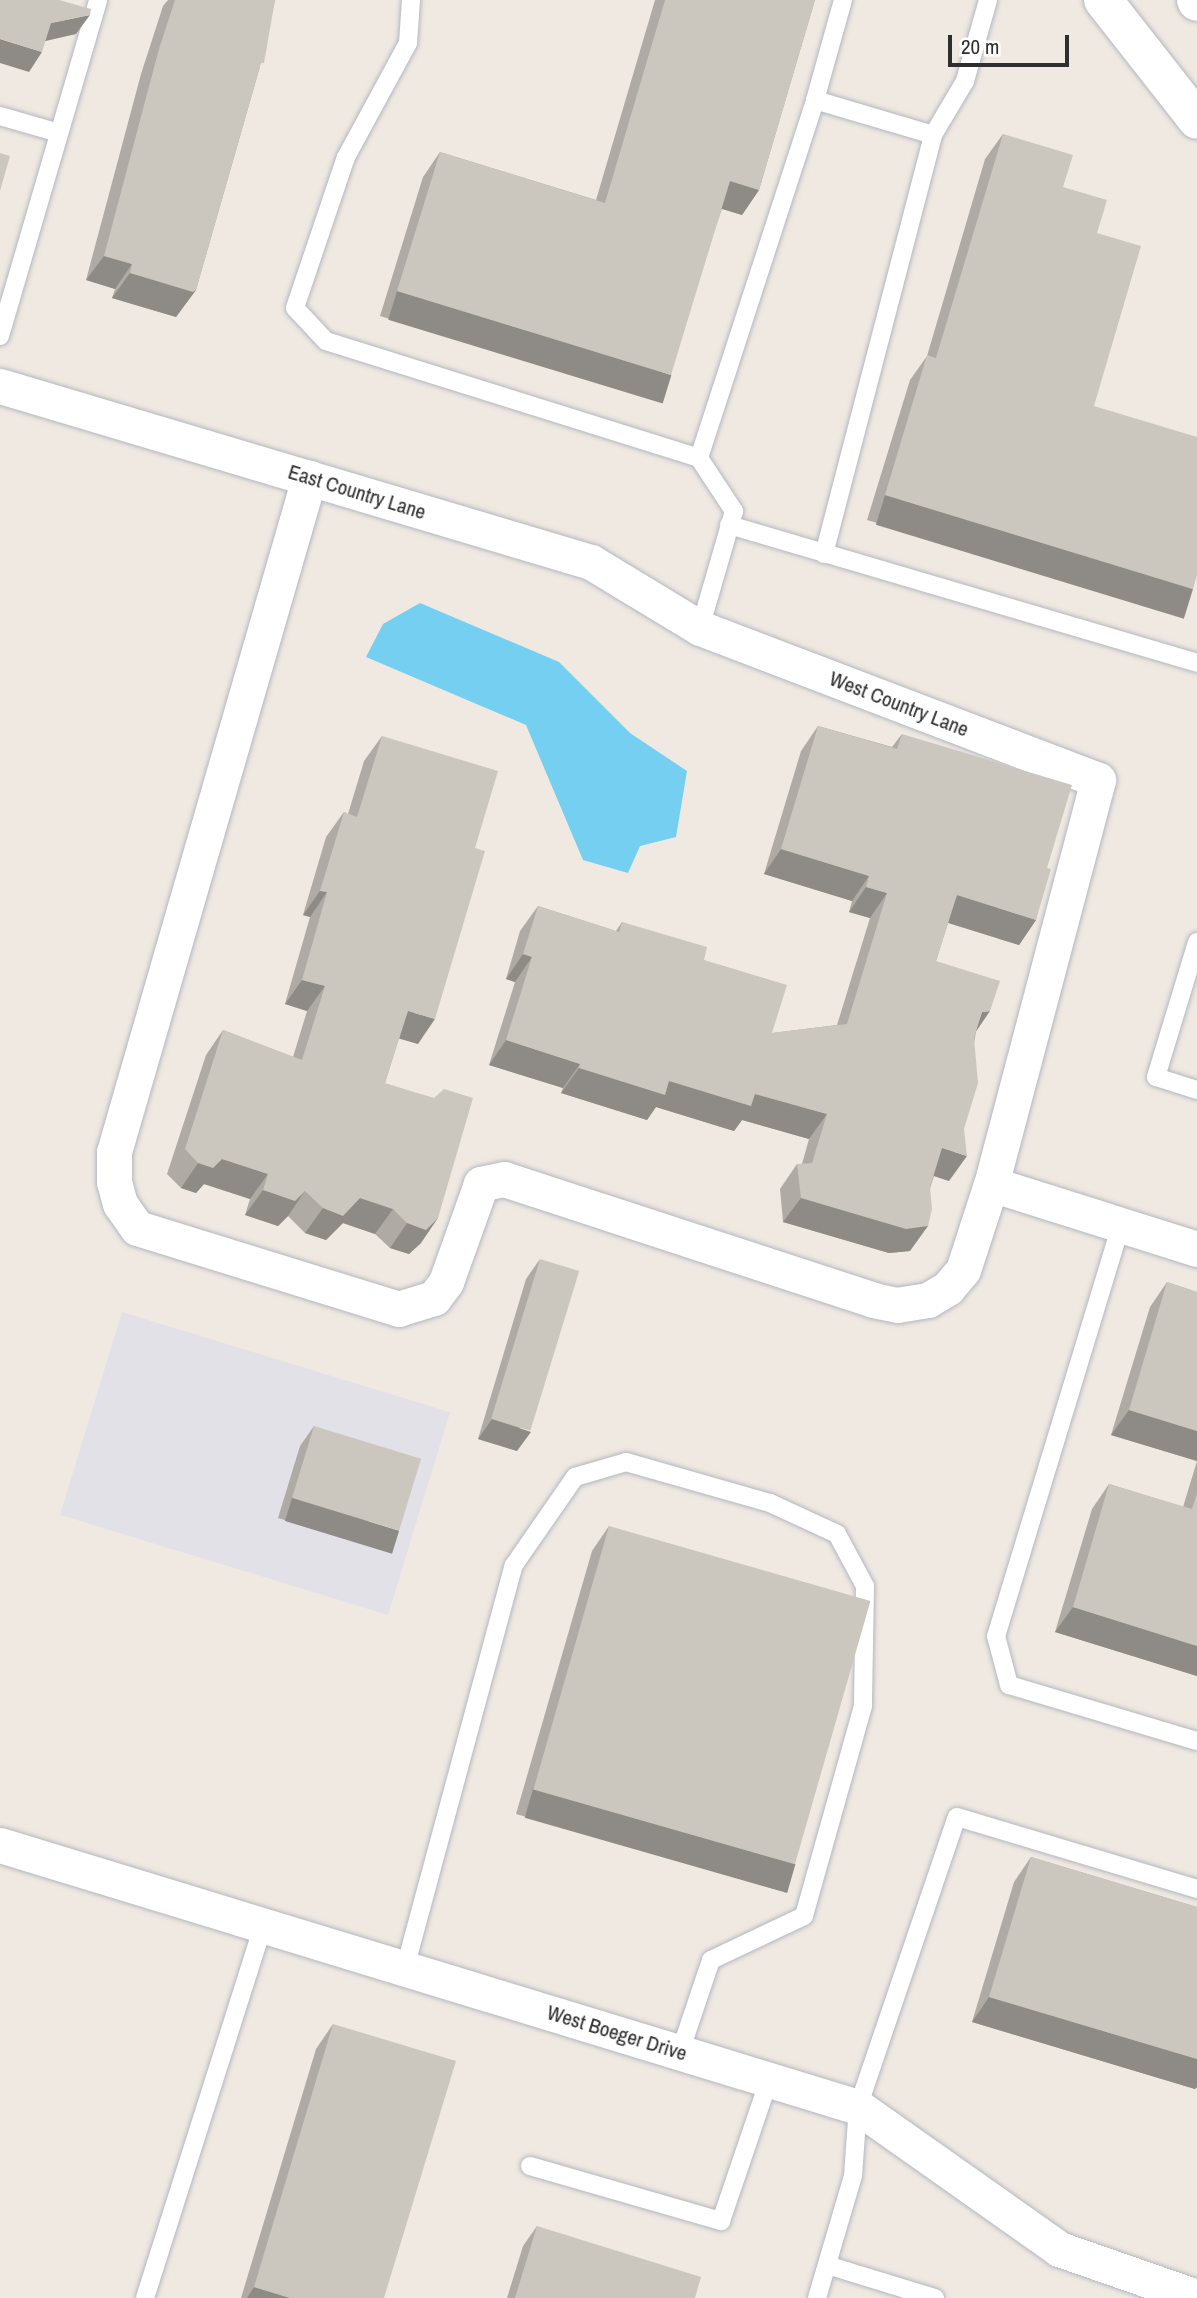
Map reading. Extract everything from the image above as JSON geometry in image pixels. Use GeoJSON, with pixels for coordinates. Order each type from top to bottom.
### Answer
{"type":"FeatureCollection","features":[{"type":"Feature","properties":{"kind":"main road"},"geometry":{"type":"LineString","coordinates":[[1103,0],[1197,120]]}},
{"type":"Feature","properties":{"kind":"street","name":"East Country Lane"},"geometry":{"type":"LineString","coordinates":[[0,386],[591,562],[700,628]]}},
{"type":"Feature","properties":{"kind":"street"},"geometry":{"type":"LineString","coordinates":[[309,478],[114,1152],[114,1181],[120,1204],[137,1228],[399,1308],[434,1298],[446,1282],[481,1184],[504,1179],[861,1296],[897,1305],[928,1300],[948,1289],[963,1270],[991,1184],[1197,1249]]}},
{"type":"Feature","properties":{"kind":"street","name":"West Country Lane"},"geometry":{"type":"LineString","coordinates":[[700,628],[1098,780],[991,1184]]}},
{"type":"Feature","properties":{"kind":"street","name":"West Boeger Drive"},"geometry":{"type":"LineString","coordinates":[[0,1845],[858,2107],[1059,2249],[1197,2297]]}},
{"type":"Feature","properties":{"kind":"lane"},"geometry":{"type":"LineString","coordinates":[[0,336],[98,0]]}},
{"type":"Feature","properties":{"kind":"lane"},"geometry":{"type":"LineString","coordinates":[[411,0],[408,43],[346,156],[295,308],[326,341],[699,458],[734,511],[700,628]]}},
{"type":"Feature","properties":{"kind":"lane"},"geometry":{"type":"LineString","coordinates":[[699,458],[815,100],[843,0]]}},
{"type":"Feature","properties":{"kind":"lane"},"geometry":{"type":"LineString","coordinates":[[824,554],[933,135],[965,81],[988,0]]}},
{"type":"Feature","properties":{"kind":"lane"},"geometry":{"type":"LineString","coordinates":[[815,100],[933,135]]}},
{"type":"Feature","properties":{"kind":"lane"},"geometry":{"type":"LineString","coordinates":[[0,116],[59,133]]}},
{"type":"Feature","properties":{"kind":"lane"},"geometry":{"type":"LineString","coordinates":[[729,525],[1197,663]]}},
{"type":"Feature","properties":{"kind":"lane"},"geometry":{"type":"LineString","coordinates":[[1197,942],[1156,1077],[1197,1090]]}},
{"type":"Feature","properties":{"kind":"lane"},"geometry":{"type":"LineString","coordinates":[[1121,1225],[996,1636],[1009,1685],[1197,1741]]}},
{"type":"Feature","properties":{"kind":"lane"},"geometry":{"type":"LineString","coordinates":[[405,1968],[514,1565],[575,1477],[626,1462],[770,1503],[837,1534],[865,1586],[863,1706],[804,1916],[711,1960],[680,2052]]}},
{"type":"Feature","properties":{"kind":"lane"},"geometry":{"type":"LineString","coordinates":[[817,2298],[853,2176],[858,2107],[957,1817],[1197,1889]]}},
{"type":"Feature","properties":{"kind":"lane"},"geometry":{"type":"LineString","coordinates":[[145,2298],[262,1925]]}},
{"type":"Feature","properties":{"kind":"lane"},"geometry":{"type":"LineString","coordinates":[[530,2166],[721,2221],[769,2080]]}},
{"type":"Feature","properties":{"kind":"lane"},"geometry":{"type":"LineString","coordinates":[[827,2265],[935,2298]]}},
{"type":"Feature","properties":{"kind":"shaded area"},"geometry":{"type":"Polygon","coordinates":[[[122,1312],[450,1412],[388,1615],[60,1515],[122,1312]]]}},
{"type":"Feature","properties":{"kind":"water"},"geometry":{"type":"Polygon","coordinates":[[[420,603],[559,662],[630,733],[687,771],[676,837],[640,846],[628,873],[583,860],[526,725],[366,657],[383,624],[420,603]]]}},
{"type":"Feature","properties":{"kind":"building"},"geometry":{"type":"Polygon","coordinates":[[[0,0],[59,0],[91,9],[90,15],[51,23],[42,52],[0,39],[0,0]]]}},
{"type":"Feature","properties":{"kind":"building"},"geometry":{"type":"Polygon","coordinates":[[[175,0],[275,0],[264,63],[261,63],[196,290],[193,292],[130,273],[132,264],[104,256],[159,49],[175,0]]]}},
{"type":"Feature","properties":{"kind":"building"},"geometry":{"type":"Polygon","coordinates":[[[665,0],[815,0],[759,190],[730,181],[671,375],[397,291],[440,152],[605,203],[665,0]]]}},
{"type":"Feature","properties":{"kind":"building"},"geometry":{"type":"Polygon","coordinates":[[[1003,134],[1073,155],[1063,187],[1107,200],[1097,233],[1141,246],[1094,406],[1197,437],[1197,575],[1193,589],[885,495],[927,355],[936,358],[1003,134]]]}},
{"type":"Feature","properties":{"kind":"building"},"geometry":{"type":"Polygon","coordinates":[[[0,153],[10,156],[0,191],[0,153]]]}},
{"type":"Feature","properties":{"kind":"building"},"geometry":{"type":"Polygon","coordinates":[[[818,726],[897,749],[902,734],[1072,785],[1047,868],[1051,869],[1036,920],[957,895],[936,961],[1000,981],[990,1011],[982,1012],[974,1038],[978,1083],[964,1129],[967,1156],[942,1148],[930,1187],[932,1209],[928,1226],[906,1229],[801,1198],[797,1164],[812,1163],[827,1114],[755,1094],[751,1106],[669,1081],[665,1095],[579,1068],[580,1064],[506,1040],[532,957],[523,954],[538,906],[619,932],[622,922],[707,947],[704,960],[787,985],[772,1033],[847,1024],[887,893],[866,887],[869,876],[781,849],[818,726]]]}},
{"type":"Feature","properties":{"kind":"building"},"geometry":{"type":"Polygon","coordinates":[[[382,736],[498,771],[475,848],[485,851],[435,1019],[408,1011],[385,1083],[434,1098],[444,1089],[473,1098],[438,1218],[426,1230],[407,1223],[393,1209],[360,1198],[343,1216],[323,1208],[305,1191],[295,1201],[263,1190],[268,1174],[222,1159],[213,1168],[198,1163],[185,1149],[223,1030],[302,1060],[325,986],[302,980],[327,892],[320,891],[344,812],[357,817],[382,736]]]}},
{"type":"Feature","properties":{"kind":"building"},"geometry":{"type":"Polygon","coordinates":[[[540,1259],[579,1271],[530,1431],[491,1419],[540,1259]]]}},
{"type":"Feature","properties":{"kind":"building"},"geometry":{"type":"Polygon","coordinates":[[[1167,1282],[1197,1292],[1197,1431],[1129,1410],[1167,1282]]]}},
{"type":"Feature","properties":{"kind":"building"},"geometry":{"type":"Polygon","coordinates":[[[314,1426],[421,1459],[399,1530],[292,1498],[314,1426]]]}},
{"type":"Feature","properties":{"kind":"building"},"geometry":{"type":"Polygon","coordinates":[[[1109,1484],[1192,1509],[1197,1493],[1197,1646],[1073,1607],[1109,1484]]]}},
{"type":"Feature","properties":{"kind":"building"},"geometry":{"type":"Polygon","coordinates":[[[609,1526],[870,1601],[795,1864],[533,1789],[609,1526]]]}},
{"type":"Feature","properties":{"kind":"building"},"geometry":{"type":"Polygon","coordinates":[[[1031,1857],[1197,1907],[1197,2059],[989,1997],[1031,1857]]]}},
{"type":"Feature","properties":{"kind":"building"},"geometry":{"type":"Polygon","coordinates":[[[333,2024],[456,2061],[384,2298],[290,2298],[254,2287],[333,2024]]]}},
{"type":"Feature","properties":{"kind":"building"},"geometry":{"type":"Polygon","coordinates":[[[537,2226],[701,2277],[695,2298],[515,2298],[537,2226]]]}}]}
